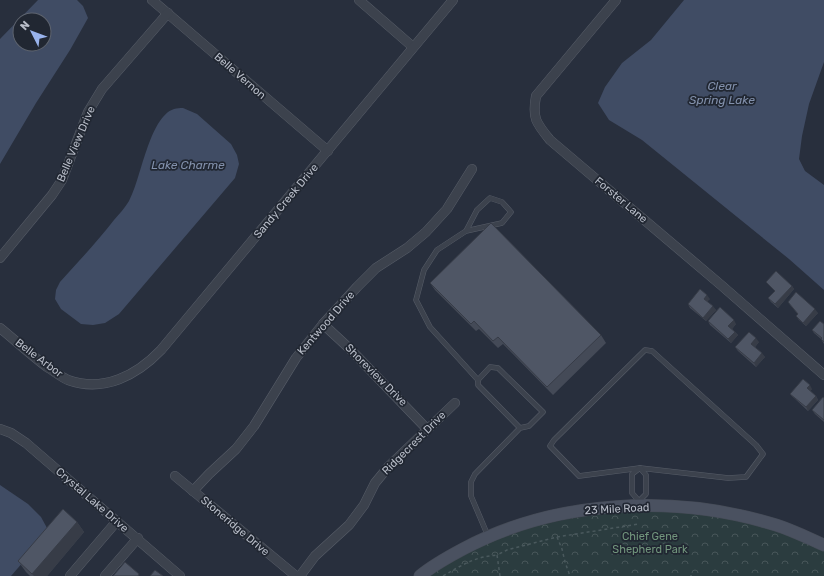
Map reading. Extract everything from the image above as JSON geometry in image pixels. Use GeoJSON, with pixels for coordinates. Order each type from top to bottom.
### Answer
{"type":"FeatureCollection","features":[{"type":"Feature","properties":{"kind":"main road","name":"23 Mile Road"},"geometry":{"type":"LineString","coordinates":[[420,576],[442,560],[488,536],[529,521],[574,512],[639,504],[713,511],[741,516],[777,526],[824,544]]}},
{"type":"Feature","properties":{"kind":"street","name":"Belle Vernon"},"geometry":{"type":"LineString","coordinates":[[152,0],[328,151]]}},
{"type":"Feature","properties":{"kind":"street"},"geometry":{"type":"LineString","coordinates":[[359,0],[414,48]]}},
{"type":"Feature","properties":{"kind":"street","name":"Sandy Creek Drive"},"geometry":{"type":"LineString","coordinates":[[104,384],[129,376],[142,368],[162,350],[453,0]]}},
{"type":"Feature","properties":{"kind":"street","name":"Forster Lane"},"geometry":{"type":"LineString","coordinates":[[616,0],[536,96],[533,109],[538,125],[550,140],[716,280],[824,375]]}},
{"type":"Feature","properties":{"kind":"street","name":"Belle View Drive"},"geometry":{"type":"LineString","coordinates":[[0,258],[38,213],[62,180],[88,112],[102,89],[168,13]]}},
{"type":"Feature","properties":{"kind":"street","name":"Kentwood Drive"},"geometry":{"type":"LineString","coordinates":[[193,491],[236,449],[245,438],[296,358],[323,324],[376,268],[407,248],[426,232],[447,209],[472,169]]}},
{"type":"Feature","properties":{"kind":"street","name":"Shoreview Drive"},"geometry":{"type":"LineString","coordinates":[[323,324],[351,350],[428,428]]}},
{"type":"Feature","properties":{"kind":"street","name":"Belle Arbor"},"geometry":{"type":"LineString","coordinates":[[0,328],[35,357],[67,379],[77,382],[104,384]]}},
{"type":"Feature","properties":{"kind":"street","name":"Ridgecrest Drive"},"geometry":{"type":"LineString","coordinates":[[300,576],[315,556],[349,525],[364,505],[375,483],[390,466],[455,403]]}},
{"type":"Feature","properties":{"kind":"street","name":"Crystal Lake Drive"},"geometry":{"type":"LineString","coordinates":[[0,429],[11,433],[26,443],[138,538],[180,576]]}},
{"type":"Feature","properties":{"kind":"street","name":"Stoneridge Drive"},"geometry":{"type":"LineString","coordinates":[[175,476],[296,576]]}},
{"type":"Feature","properties":{"kind":"street"},"geometry":{"type":"LineString","coordinates":[[70,576],[118,521]]}},
{"type":"Feature","properties":{"kind":"street"},"geometry":{"type":"LineString","coordinates":[[106,576],[138,538]]}},
{"type":"Feature","properties":{"kind":"lane"},"geometry":{"type":"LineString","coordinates":[[466,231],[477,210],[490,198],[502,202],[511,212],[502,223],[466,231],[437,250],[424,270],[416,300],[430,327],[478,380],[478,385],[520,428]]}},
{"type":"Feature","properties":{"kind":"lane"},"geometry":{"type":"LineString","coordinates":[[640,468],[579,476],[550,446],[554,440],[645,350],[652,351],[756,445],[763,454],[746,477],[728,478],[640,468],[632,474],[632,493],[639,504],[646,494],[647,483],[646,474],[640,468]]}},
{"type":"Feature","properties":{"kind":"lane"},"geometry":{"type":"LineString","coordinates":[[478,380],[490,367],[498,368],[543,412],[529,426],[520,428],[475,474],[471,482],[471,496],[488,536]]}},
{"type":"Feature","properties":{"kind":"path"},"geometry":{"type":"LineString","coordinates":[[443,576],[464,563],[480,557],[497,555],[507,550],[556,537],[639,524]]}},
{"type":"Feature","properties":{"kind":"path"},"geometry":{"type":"LineString","coordinates":[[556,537],[562,549],[564,562],[570,576]]}},
{"type":"Feature","properties":{"kind":"path"},"geometry":{"type":"LineString","coordinates":[[497,555],[500,576]]}},
{"type":"Feature","properties":{"kind":"green space","name":"Chief Gene Shepherd Park"},"geometry":{"type":"Polygon","coordinates":[[[623,510],[684,511],[753,523],[824,548],[824,576],[430,576],[476,549],[502,537],[550,523],[623,510]]]}},
{"type":"Feature","properties":{"kind":"water"},"geometry":{"type":"Polygon","coordinates":[[[38,0],[77,0],[83,6],[88,18],[0,164],[0,39],[12,27],[12,52],[52,52],[52,12],[26,12],[38,0]]]}},
{"type":"Feature","properties":{"kind":"water","name":"Clear Spring Lake"},"geometry":{"type":"Polygon","coordinates":[[[684,0],[824,0],[824,62],[809,104],[799,159],[805,171],[824,185],[824,290],[789,259],[642,140],[609,120],[598,103],[605,87],[622,63],[651,40],[684,0]]]}},
{"type":"Feature","properties":{"kind":"water","name":"Lake Charme"},"geometry":{"type":"Polygon","coordinates":[[[177,108],[183,108],[197,114],[231,144],[237,155],[239,164],[235,178],[119,314],[105,323],[93,325],[81,324],[61,309],[55,299],[56,290],[60,282],[124,209],[129,201],[152,136],[158,124],[165,114],[177,108]]]}},
{"type":"Feature","properties":{"kind":"water"},"geometry":{"type":"Polygon","coordinates":[[[0,485],[28,504],[41,517],[47,528],[43,539],[11,576],[0,576],[0,485]]]}},
{"type":"Feature","properties":{"kind":"building"},"geometry":{"type":"Polygon","coordinates":[[[491,223],[601,335],[547,387],[498,337],[493,341],[474,321],[471,324],[430,283],[491,223]]]}},
{"type":"Feature","properties":{"kind":"building"},"geometry":{"type":"Polygon","coordinates":[[[776,271],[792,286],[775,304],[768,298],[775,291],[766,282],[776,271]]]}},
{"type":"Feature","properties":{"kind":"building"},"geometry":{"type":"Polygon","coordinates":[[[700,289],[707,295],[704,299],[713,306],[703,318],[688,304],[700,289]]]}},
{"type":"Feature","properties":{"kind":"building"},"geometry":{"type":"Polygon","coordinates":[[[796,292],[815,309],[803,323],[796,316],[798,314],[788,302],[796,292]]]}},
{"type":"Feature","properties":{"kind":"building"},"geometry":{"type":"Polygon","coordinates":[[[720,307],[734,320],[728,326],[735,332],[728,339],[708,321],[720,307]]]}},
{"type":"Feature","properties":{"kind":"building"},"geometry":{"type":"Polygon","coordinates":[[[820,321],[824,324],[824,342],[821,339],[822,338],[812,330],[820,321]]]}},
{"type":"Feature","properties":{"kind":"building"},"geometry":{"type":"Polygon","coordinates":[[[749,332],[756,338],[751,344],[762,353],[754,363],[735,347],[749,332]]]}},
{"type":"Feature","properties":{"kind":"building"},"geometry":{"type":"Polygon","coordinates":[[[803,379],[810,385],[807,388],[816,396],[806,407],[790,394],[803,379]]]}},
{"type":"Feature","properties":{"kind":"building"},"geometry":{"type":"Polygon","coordinates":[[[823,397],[824,398],[824,420],[812,410],[823,397]]]}},
{"type":"Feature","properties":{"kind":"building"},"geometry":{"type":"Polygon","coordinates":[[[63,509],[77,522],[32,574],[18,561],[63,509]]]}},
{"type":"Feature","properties":{"kind":"building"},"geometry":{"type":"Polygon","coordinates":[[[125,562],[139,574],[138,576],[113,576],[125,562]]]}},
{"type":"Feature","properties":{"kind":"building"},"geometry":{"type":"Polygon","coordinates":[[[155,570],[163,576],[150,576],[155,570]]]}}]}
